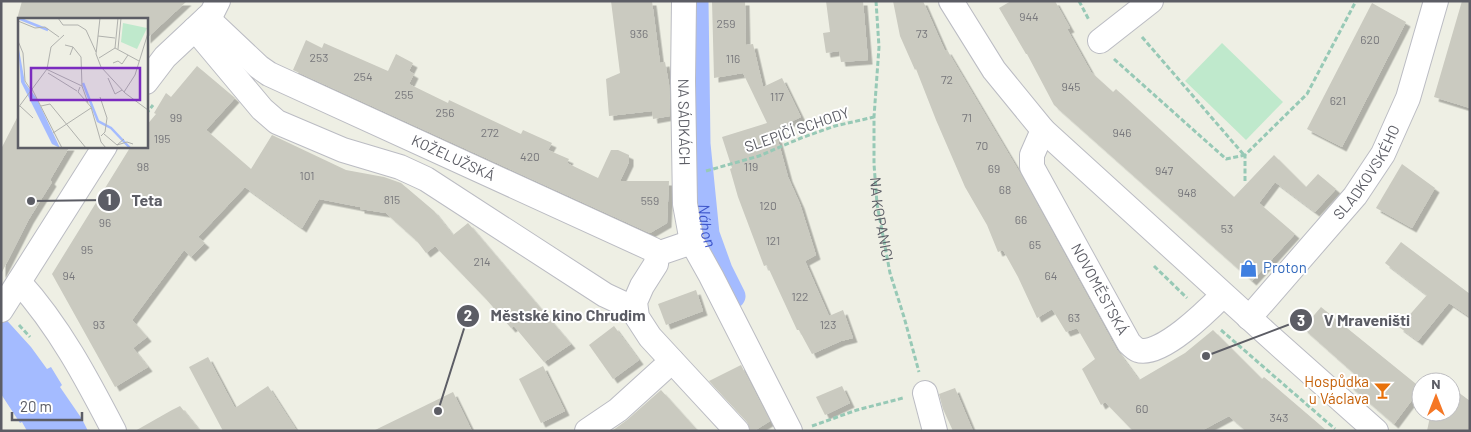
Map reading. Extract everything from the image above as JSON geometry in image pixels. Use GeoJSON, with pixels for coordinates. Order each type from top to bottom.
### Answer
{"type":"FeatureCollection","features":[{"type":"Feature","properties":{"kind":"street","name":"NA SÁDKÁCH"},"geometry":{"type":"LineString","coordinates":[[684,1],[683,81],[686,204],[692,242]]}},
{"type":"Feature","properties":{"kind":"street"},"geometry":{"type":"LineString","coordinates":[[952,1],[994,70],[1043,130],[1223,295],[1376,431]]}},
{"type":"Feature","properties":{"kind":"street"},"geometry":{"type":"LineString","coordinates":[[1100,42],[1151,1]]}},
{"type":"Feature","properties":{"kind":"street","name":"SLADKOVSKÉHO"},"geometry":{"type":"LineString","coordinates":[[1249,318],[1355,196],[1383,154],[1408,98],[1436,1]]}},
{"type":"Feature","properties":{"kind":"street"},"geometry":{"type":"LineString","coordinates":[[148,79],[165,57],[207,16]]}},
{"type":"Feature","properties":{"kind":"street","name":"KOŽELUŽSKÁ"},"geometry":{"type":"LineString","coordinates":[[207,16],[259,68],[269,74],[649,246],[657,254]]}},
{"type":"Feature","properties":{"kind":"street","name":"KOŽELUŽSKÁ"},"geometry":{"type":"LineString","coordinates":[[207,16],[210,44],[262,109],[277,122],[344,150],[400,167],[426,179],[605,295],[634,309]]}},
{"type":"Feature","properties":{"kind":"street","name":"NOVOMĚSTSKÁ"},"geometry":{"type":"LineString","coordinates":[[1043,130],[1032,155],[1032,167],[1128,343],[1137,350],[1151,351],[1164,345],[1204,315],[1223,295]]}},
{"type":"Feature","properties":{"kind":"street"},"geometry":{"type":"LineString","coordinates":[[104,148],[8,294],[36,301],[61,337],[114,431]]}},
{"type":"Feature","properties":{"kind":"street"},"geometry":{"type":"LineString","coordinates":[[737,431],[641,326],[634,309],[637,296],[656,264],[657,254],[692,242],[801,428]]}},
{"type":"Feature","properties":{"kind":"street"},"geometry":{"type":"LineString","coordinates":[[587,431],[618,410],[672,362]]}},
{"type":"Feature","properties":{"kind":"street"},"geometry":{"type":"LineString","coordinates":[[925,393],[935,431]]}},
{"type":"Feature","properties":{"kind":"path","name":"NA KOPANICI"},"geometry":{"type":"LineString","coordinates":[[876,1],[879,47],[874,117],[875,186],[890,273],[925,393]]}},
{"type":"Feature","properties":{"kind":"path"},"geometry":{"type":"LineString","coordinates":[[1079,1],[1109,56],[1226,159],[1245,155],[1307,94],[1356,1]]}},
{"type":"Feature","properties":{"kind":"path"},"geometry":{"type":"LineString","coordinates":[[1127,20],[1245,155],[1245,181]]}},
{"type":"Feature","properties":{"kind":"path","name":"SLEPIČÍ SCHODY"},"geometry":{"type":"LineString","coordinates":[[708,170],[759,156],[835,126],[874,117]]}},
{"type":"Feature","properties":{"kind":"path"},"geometry":{"type":"LineString","coordinates":[[1204,315],[1338,431]]}},
{"type":"Feature","properties":{"kind":"path"},"geometry":{"type":"LineString","coordinates":[[801,428],[887,402],[925,393]]}},
{"type":"Feature","properties":{"kind":"green space"},"geometry":{"type":"Polygon","coordinates":[[[1222,43],[1283,102],[1246,140],[1185,81],[1222,43]]]}},
{"type":"Feature","properties":{"kind":"water"},"geometry":{"type":"Polygon","coordinates":[[[1,314],[31,347],[47,369],[51,367],[62,385],[60,387],[88,431],[27,431],[22,422],[20,423],[1,394],[1,314]]]}},
{"type":"Feature","properties":{"kind":"building"},"geometry":{"type":"Polygon","coordinates":[[[22,1],[187,1],[148,37],[148,18],[17,19],[22,1]]]}},
{"type":"Feature","properties":{"kind":"building"},"geometry":{"type":"Polygon","coordinates":[[[611,1],[652,1],[660,63],[665,62],[669,84],[670,116],[653,119],[652,111],[609,116],[606,79],[620,73],[611,1]]]}},
{"type":"Feature","properties":{"kind":"building"},"geometry":{"type":"Polygon","coordinates":[[[712,1],[745,1],[746,45],[753,44],[763,87],[782,78],[801,117],[775,129],[788,177],[800,204],[816,255],[805,261],[829,316],[843,310],[853,338],[841,341],[812,354],[799,330],[797,330],[767,265],[764,266],[738,197],[730,169],[732,168],[722,137],[767,123],[743,73],[714,78],[712,1]]]}},
{"type":"Feature","properties":{"kind":"building"},"geometry":{"type":"Polygon","coordinates":[[[826,1],[863,1],[868,60],[841,62],[839,51],[826,53],[823,33],[830,32],[826,1]]]}},
{"type":"Feature","properties":{"kind":"building"},"geometry":{"type":"Polygon","coordinates":[[[893,1],[923,1],[945,51],[947,50],[1020,173],[1117,350],[1139,380],[1185,353],[1213,330],[1262,379],[1264,377],[1327,431],[1246,431],[1229,416],[1201,431],[1133,431],[1105,402],[1101,405],[1082,369],[1095,359],[1077,328],[1066,332],[1052,309],[1037,318],[1003,250],[998,252],[987,225],[965,187],[916,69],[900,36],[893,1]]]}},
{"type":"Feature","properties":{"kind":"building"},"geometry":{"type":"Polygon","coordinates":[[[1011,1],[1055,1],[1070,28],[1067,29],[1091,72],[1113,92],[1116,89],[1234,197],[1274,155],[1306,187],[1318,174],[1336,189],[1315,212],[1275,182],[1259,203],[1295,234],[1252,281],[1054,105],[1027,54],[999,8],[1011,1]]]}},
{"type":"Feature","properties":{"kind":"building"},"geometry":{"type":"Polygon","coordinates":[[[1462,1],[1470,1],[1470,108],[1434,97],[1462,1]]]}},
{"type":"Feature","properties":{"kind":"building"},"geometry":{"type":"Polygon","coordinates":[[[1372,3],[1406,22],[1342,147],[1307,129],[1372,3]]]}},
{"type":"Feature","properties":{"kind":"building"},"geometry":{"type":"Polygon","coordinates":[[[306,40],[322,48],[324,43],[388,71],[396,54],[413,63],[409,71],[414,74],[409,84],[448,103],[449,100],[521,134],[523,130],[552,143],[548,150],[569,159],[567,163],[598,178],[611,150],[618,150],[629,155],[629,162],[620,181],[669,181],[667,223],[650,233],[293,70],[306,40]]]}},
{"type":"Feature","properties":{"kind":"building"},"geometry":{"type":"Polygon","coordinates":[[[197,66],[235,98],[206,130],[251,169],[272,135],[346,170],[384,177],[401,183],[434,211],[453,235],[468,223],[571,344],[544,362],[514,326],[511,328],[435,246],[426,253],[417,241],[386,213],[319,199],[302,228],[245,187],[198,237],[205,243],[191,257],[184,250],[132,320],[147,337],[133,348],[148,367],[115,387],[52,274],[130,148],[148,148],[148,124],[156,114],[154,113],[166,93],[171,97],[197,66]]]}},
{"type":"Feature","properties":{"kind":"building"},"geometry":{"type":"Polygon","coordinates":[[[18,116],[18,148],[69,148],[1,274],[1,149],[18,116]]]}},
{"type":"Feature","properties":{"kind":"building"},"geometry":{"type":"Polygon","coordinates":[[[1402,164],[1435,188],[1412,228],[1376,208],[1402,164]]]}},
{"type":"Feature","properties":{"kind":"building"},"geometry":{"type":"Polygon","coordinates":[[[1401,242],[1470,294],[1470,317],[1449,303],[1418,341],[1399,327],[1427,295],[1385,263],[1401,242]]]}},
{"type":"Feature","properties":{"kind":"building"},"geometry":{"type":"Polygon","coordinates":[[[696,290],[703,311],[666,325],[658,304],[696,290]]]}},
{"type":"Feature","properties":{"kind":"building"},"geometry":{"type":"Polygon","coordinates":[[[1321,307],[1411,380],[1411,401],[1394,424],[1349,385],[1357,376],[1303,328],[1321,307]]]}},
{"type":"Feature","properties":{"kind":"building"},"geometry":{"type":"Polygon","coordinates":[[[614,326],[639,360],[613,379],[589,345],[614,326]]]}},
{"type":"Feature","properties":{"kind":"building"},"geometry":{"type":"Polygon","coordinates":[[[208,357],[235,408],[268,386],[297,431],[223,431],[189,367],[208,357]]]}},
{"type":"Feature","properties":{"kind":"building"},"geometry":{"type":"Polygon","coordinates":[[[741,365],[770,421],[754,431],[750,430],[747,422],[709,381],[741,365]]]}},
{"type":"Feature","properties":{"kind":"building"},"geometry":{"type":"Polygon","coordinates":[[[543,366],[565,411],[541,423],[519,379],[543,366]]]}},
{"type":"Feature","properties":{"kind":"building"},"geometry":{"type":"Polygon","coordinates":[[[842,386],[850,403],[825,415],[816,397],[842,386]]]}},
{"type":"Feature","properties":{"kind":"building"},"geometry":{"type":"Polygon","coordinates":[[[955,388],[973,431],[953,431],[943,409],[939,394],[955,388]]]}},
{"type":"Feature","properties":{"kind":"building"},"geometry":{"type":"Polygon","coordinates":[[[661,390],[698,431],[612,431],[627,420],[661,390]]]}},
{"type":"Feature","properties":{"kind":"building"},"geometry":{"type":"Polygon","coordinates":[[[453,392],[472,431],[373,431],[453,392]]]}},
{"type":"Feature","properties":{"kind":"building"},"geometry":{"type":"Polygon","coordinates":[[[1461,394],[1470,401],[1470,431],[1427,431],[1429,422],[1461,422],[1461,394]]]}},
{"type":"Feature","properties":{"kind":"building"},"geometry":{"type":"Polygon","coordinates":[[[180,406],[200,431],[135,431],[172,410],[180,406]]]}},
{"type":"Feature","properties":{"kind":"waterway","name":"Náhon"},"geometry":{"type":"LineString","coordinates":[[696,1],[698,144],[707,234],[720,270],[733,296]]}},
{"type":"Feature","properties":{"kind":"place","name":"Teta"},"geometry":{"type":"Point","coordinates":[31,201]}},
{"type":"Feature","properties":{"kind":"place","name":"Proton"},"geometry":{"type":"Point","coordinates":[1249,268]}},
{"type":"Feature","properties":{"kind":"place","name":"V Mraveništi"},"geometry":{"type":"Point","coordinates":[1206,356]}},
{"type":"Feature","properties":{"kind":"place","name":"Hospůdka u Václava"},"geometry":{"type":"Point","coordinates":[1383,391]}},
{"type":"Feature","properties":{"kind":"place","name":"Městské kino Chrudim"},"geometry":{"type":"Point","coordinates":[438,411]}}]}
